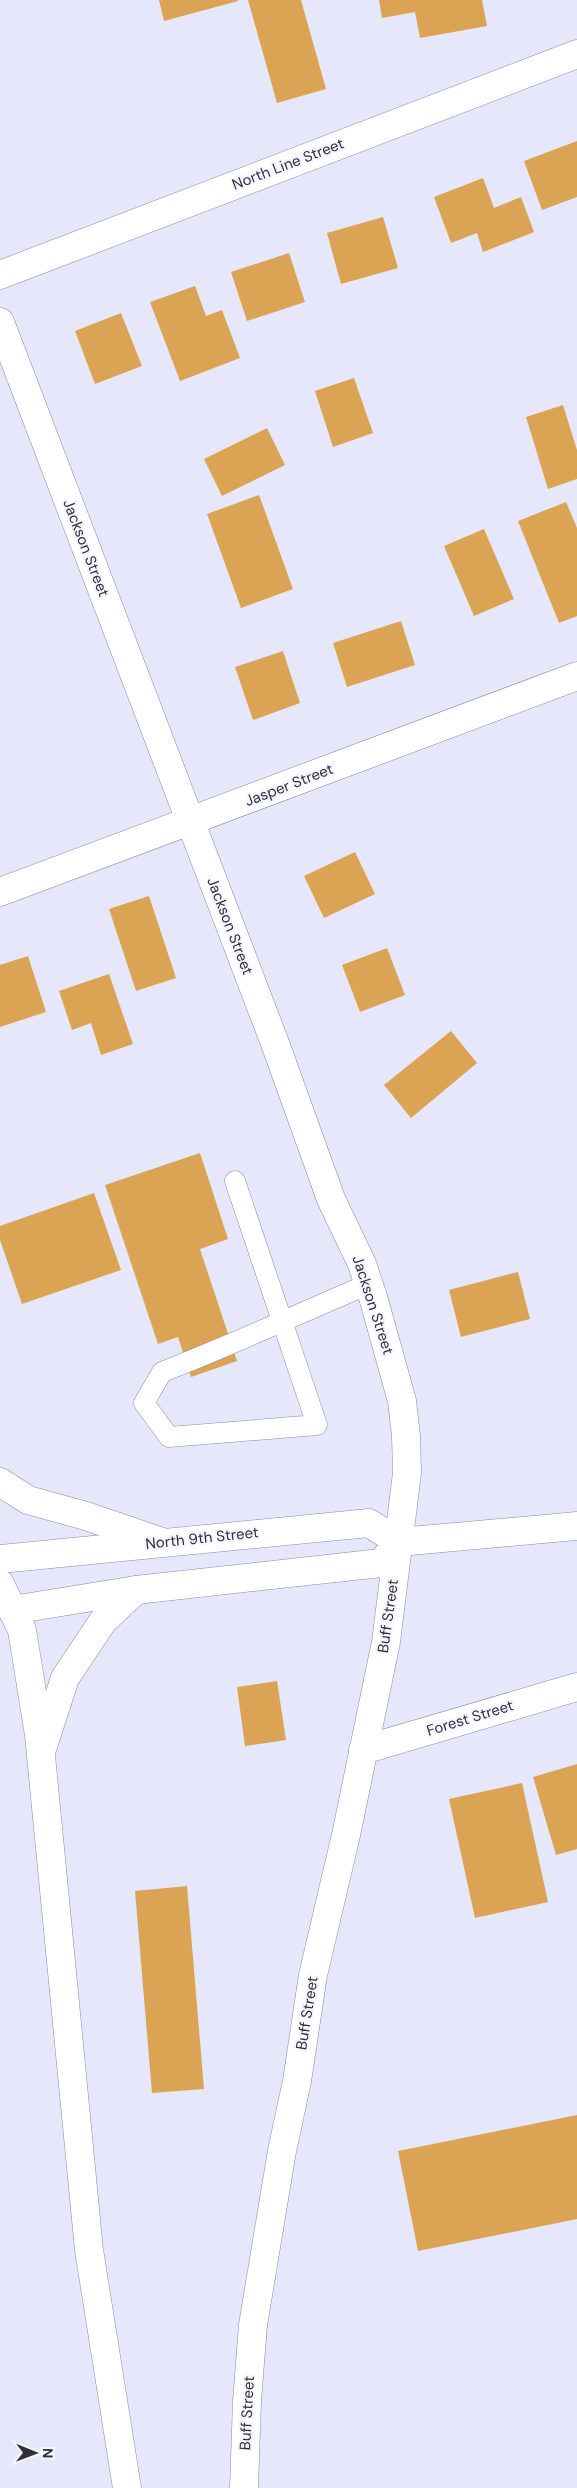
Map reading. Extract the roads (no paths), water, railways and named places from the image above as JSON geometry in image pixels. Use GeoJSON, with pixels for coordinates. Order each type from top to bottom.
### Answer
{"type":"FeatureCollection","features":[{"type":"Feature","properties":{"kind":"main road","name":"North Line Street"},"geometry":{"type":"LineString","coordinates":[[0,275],[577,54]]}},
{"type":"Feature","properties":{"kind":"main road","name":"Jackson Street"},"geometry":{"type":"LineString","coordinates":[[0,322],[276,1046],[331,1199],[362,1264],[369,1284],[402,1401],[406,1436],[407,1473],[398,1542]]}},
{"type":"Feature","properties":{"kind":"main road","name":"Jasper Street"},"geometry":{"type":"LineString","coordinates":[[0,892],[577,676]]}},
{"type":"Feature","properties":{"kind":"main road"},"geometry":{"type":"LineString","coordinates":[[0,1482],[28,1500],[86,1516],[162,1542]]}},
{"type":"Feature","properties":{"kind":"main road","name":"North 9th Street"},"geometry":{"type":"LineString","coordinates":[[0,1559],[369,1523],[398,1542]]}},
{"type":"Feature","properties":{"kind":"main road"},"geometry":{"type":"LineString","coordinates":[[12,1610],[136,1590],[381,1563],[398,1542],[577,1526]]}},
{"type":"Feature","properties":{"kind":"main road","name":"Buff Street"},"geometry":{"type":"LineString","coordinates":[[244,2488],[247,2401],[253,2325],[282,2151],[297,2081],[313,1975],[346,1835],[386,1642],[398,1542]]}},
{"type":"Feature","properties":{"kind":"main road"},"geometry":{"type":"LineString","coordinates":[[0,1584],[22,1630],[41,1752],[90,2250],[127,2488]]}},
{"type":"Feature","properties":{"kind":"main road"},"geometry":{"type":"LineString","coordinates":[[41,1752],[65,1678],[103,1621],[136,1590]]}},
{"type":"Feature","properties":{"kind":"main road","name":"Forest Street"},"geometry":{"type":"LineString","coordinates":[[363,1750],[577,1686]]}},
{"type":"Feature","properties":{"kind":"lane"},"geometry":{"type":"LineString","coordinates":[[235,1181],[283,1321],[317,1425],[169,1437],[144,1403],[162,1372],[283,1321],[369,1284]]}}]}
